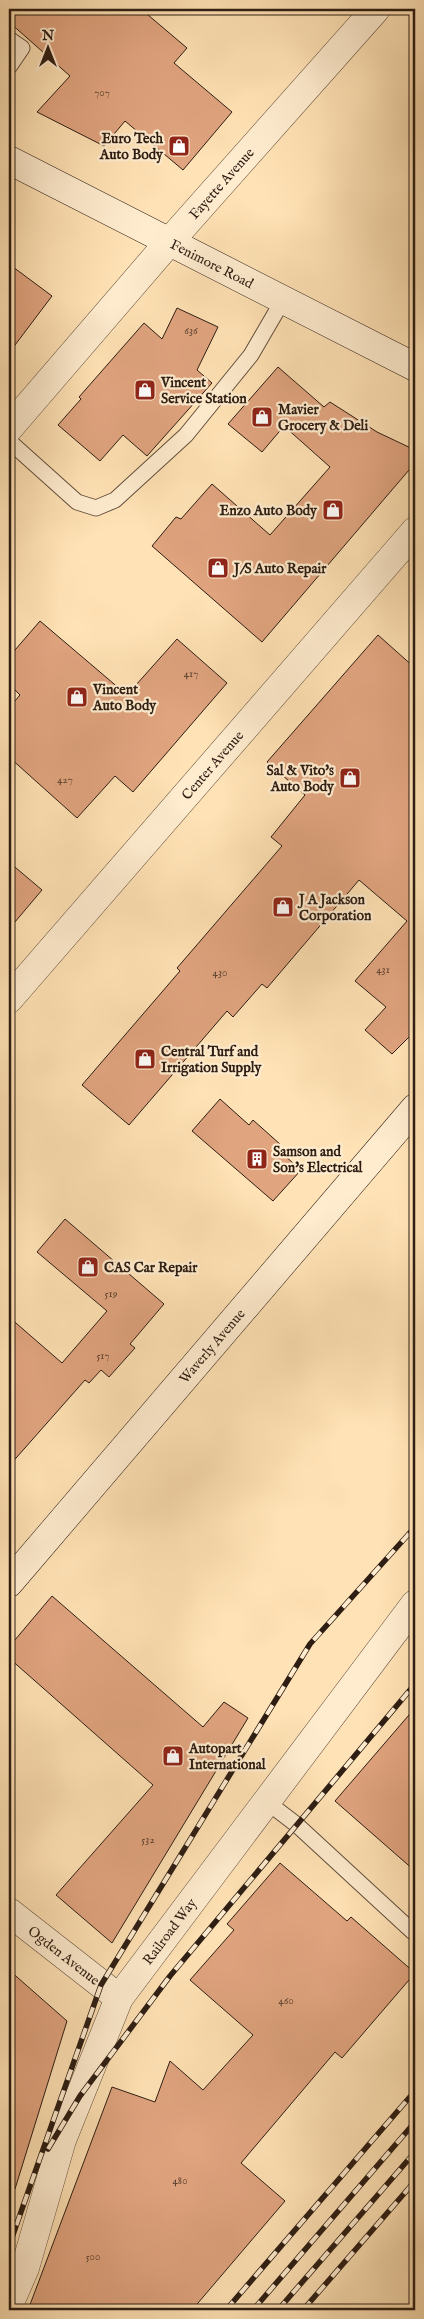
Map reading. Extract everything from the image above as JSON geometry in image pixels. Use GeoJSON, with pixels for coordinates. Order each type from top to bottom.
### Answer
{"type":"FeatureCollection","features":[{"type":"Feature","properties":{"kind":"street","name":"Fayette Avenue"},"geometry":{"type":"LineString","coordinates":[[9,428],[170,241],[376,9]]}},
{"type":"Feature","properties":{"kind":"street","name":"Fenimore Road"},"geometry":{"type":"LineString","coordinates":[[9,160],[415,367]]}},
{"type":"Feature","properties":{"kind":"street","name":"Center Avenue"},"geometry":{"type":"LineString","coordinates":[[9,1000],[415,531]]}},
{"type":"Feature","properties":{"kind":"street","name":"Waverly Avenue"},"geometry":{"type":"LineString","coordinates":[[9,1583],[415,1108]]}},
{"type":"Feature","properties":{"kind":"street","name":"Railroad Way"},"geometry":{"type":"LineString","coordinates":[[11,2295],[25,2268],[62,2140],[119,1998],[415,1604]]}},
{"type":"Feature","properties":{"kind":"street","name":"Ogden Avenue"},"geometry":{"type":"LineString","coordinates":[[9,1912],[119,1998]]}},
{"type":"Feature","properties":{"kind":"lane"},"geometry":{"type":"LineString","coordinates":[[9,39],[22,48],[9,67]]}},
{"type":"Feature","properties":{"kind":"lane"},"geometry":{"type":"LineString","coordinates":[[9,441],[77,502],[96,508],[115,500],[186,435],[251,355],[283,300]]}},
{"type":"Feature","properties":{"kind":"lane"},"geometry":{"type":"LineString","coordinates":[[267,1802],[297,1825],[413,1932]]}},
{"type":"Feature","properties":{"kind":"building"},"geometry":{"type":"Polygon","coordinates":[[[9,9],[141,9],[187,48],[174,63],[232,112],[183,170],[125,121],[104,146],[37,112],[70,76],[9,22],[9,9]]]}},
{"type":"Feature","properties":{"kind":"building"},"geometry":{"type":"Polygon","coordinates":[[[9,264],[52,296],[9,353],[9,264]]]}},
{"type":"Feature","properties":{"kind":"building","name":"Vincent Service Station"},"geometry":{"type":"Polygon","coordinates":[[[177,308],[218,327],[197,370],[212,383],[147,456],[123,435],[100,461],[58,425],[81,399],[79,397],[144,323],[162,339],[177,308]]]}},
{"type":"Feature","properties":{"kind":"building"},"geometry":{"type":"Polygon","coordinates":[[[278,367],[324,407],[330,402],[377,432],[415,450],[415,463],[262,642],[152,546],[176,517],[181,519],[212,484],[270,535],[330,467],[284,426],[262,452],[228,424],[278,367]]]}},
{"type":"Feature","properties":{"kind":"building"},"geometry":{"type":"Polygon","coordinates":[[[40,621],[127,695],[177,639],[227,683],[133,792],[115,776],[77,818],[9,757],[9,708],[20,695],[9,684],[9,657],[40,621]]]}},
{"type":"Feature","properties":{"kind":"building"},"geometry":{"type":"Polygon","coordinates":[[[378,635],[415,668],[415,1031],[392,1054],[365,1030],[386,1007],[355,981],[407,921],[359,880],[267,988],[262,984],[233,1017],[227,1011],[129,1125],[82,1085],[180,971],[177,968],[282,846],[271,837],[305,795],[267,762],[378,635]]]}},
{"type":"Feature","properties":{"kind":"building"},"geometry":{"type":"Polygon","coordinates":[[[9,862],[42,890],[9,929],[9,862]]]}},
{"type":"Feature","properties":{"kind":"building","name":"Samson and Son's Electrical"},"geometry":{"type":"Polygon","coordinates":[[[220,1099],[249,1125],[253,1120],[281,1145],[277,1149],[301,1170],[273,1201],[192,1131],[220,1099]]]}},
{"type":"Feature","properties":{"kind":"building"},"geometry":{"type":"Polygon","coordinates":[[[65,1219],[164,1304],[130,1344],[135,1348],[109,1377],[101,1370],[89,1383],[85,1380],[9,1466],[9,1317],[62,1363],[107,1311],[37,1252],[65,1219]]]}},
{"type":"Feature","properties":{"kind":"building","name":"Autopart International"},"geometry":{"type":"Polygon","coordinates":[[[52,1596],[203,1727],[224,1702],[248,1718],[112,1943],[56,1895],[153,1785],[9,1658],[9,1647],[52,1596]]]}},
{"type":"Feature","properties":{"kind":"building"},"geometry":{"type":"Polygon","coordinates":[[[415,1708],[415,1871],[335,1801],[415,1708]]]}},
{"type":"Feature","properties":{"kind":"building"},"geometry":{"type":"Polygon","coordinates":[[[280,1863],[347,1921],[351,1917],[415,1973],[342,2058],[335,2052],[241,2163],[285,2201],[192,2310],[28,2310],[112,2087],[155,2102],[170,2061],[203,2090],[253,2035],[190,1980],[234,1930],[227,1924],[280,1863]]]}},
{"type":"Feature","properties":{"kind":"building"},"geometry":{"type":"Polygon","coordinates":[[[9,1970],[67,2021],[15,2189],[9,2188],[9,1970]]]}},
{"type":"Feature","properties":{"kind":"railway"},"geometry":{"type":"LineString","coordinates":[[9,2246],[101,1985],[310,1644],[415,1527]]}},
{"type":"Feature","properties":{"kind":"railway"},"geometry":{"type":"LineString","coordinates":[[48,2149],[80,2096],[170,1976],[415,1684]]}},
{"type":"Feature","properties":{"kind":"railway"},"geometry":{"type":"LineString","coordinates":[[226,2310],[415,2091]]}},
{"type":"Feature","properties":{"kind":"railway"},"geometry":{"type":"LineString","coordinates":[[253,2310],[415,2122]]}},
{"type":"Feature","properties":{"kind":"railway"},"geometry":{"type":"LineString","coordinates":[[278,2310],[415,2152]]}},
{"type":"Feature","properties":{"kind":"railway"},"geometry":{"type":"LineString","coordinates":[[303,2310],[415,2181]]}},
{"type":"Feature","properties":{"kind":"place","name":"Euro Tech Auto Body"},"geometry":{"type":"Point","coordinates":[179,146]}},
{"type":"Feature","properties":{"kind":"place","name":"Vincent Service Station"},"geometry":{"type":"Point","coordinates":[145,390]}},
{"type":"Feature","properties":{"kind":"place","name":"Mavier Grocery & Deli"},"geometry":{"type":"Point","coordinates":[262,417]}},
{"type":"Feature","properties":{"kind":"place","name":"Enzo Auto Body"},"geometry":{"type":"Point","coordinates":[333,510]}},
{"type":"Feature","properties":{"kind":"place","name":"J/S Auto Repair"},"geometry":{"type":"Point","coordinates":[218,568]}},
{"type":"Feature","properties":{"kind":"place","name":"Vincent Auto Body"},"geometry":{"type":"Point","coordinates":[77,697]}},
{"type":"Feature","properties":{"kind":"place","name":"Sal & Vito's Auto Body"},"geometry":{"type":"Point","coordinates":[350,778]}},
{"type":"Feature","properties":{"kind":"place","name":"J A Jackson Corporation"},"geometry":{"type":"Point","coordinates":[283,907]}},
{"type":"Feature","properties":{"kind":"place","name":"Central Turf and Irrigation Supply"},"geometry":{"type":"Point","coordinates":[145,1059]}},
{"type":"Feature","properties":{"kind":"place","name":"Samson and Son's Electrical"},"geometry":{"type":"Point","coordinates":[257,1159]}},
{"type":"Feature","properties":{"kind":"place","name":"CAS Car Repair"},"geometry":{"type":"Point","coordinates":[88,1267]}},
{"type":"Feature","properties":{"kind":"place","name":"Autopart International"},"geometry":{"type":"Point","coordinates":[173,1756]}}]}
